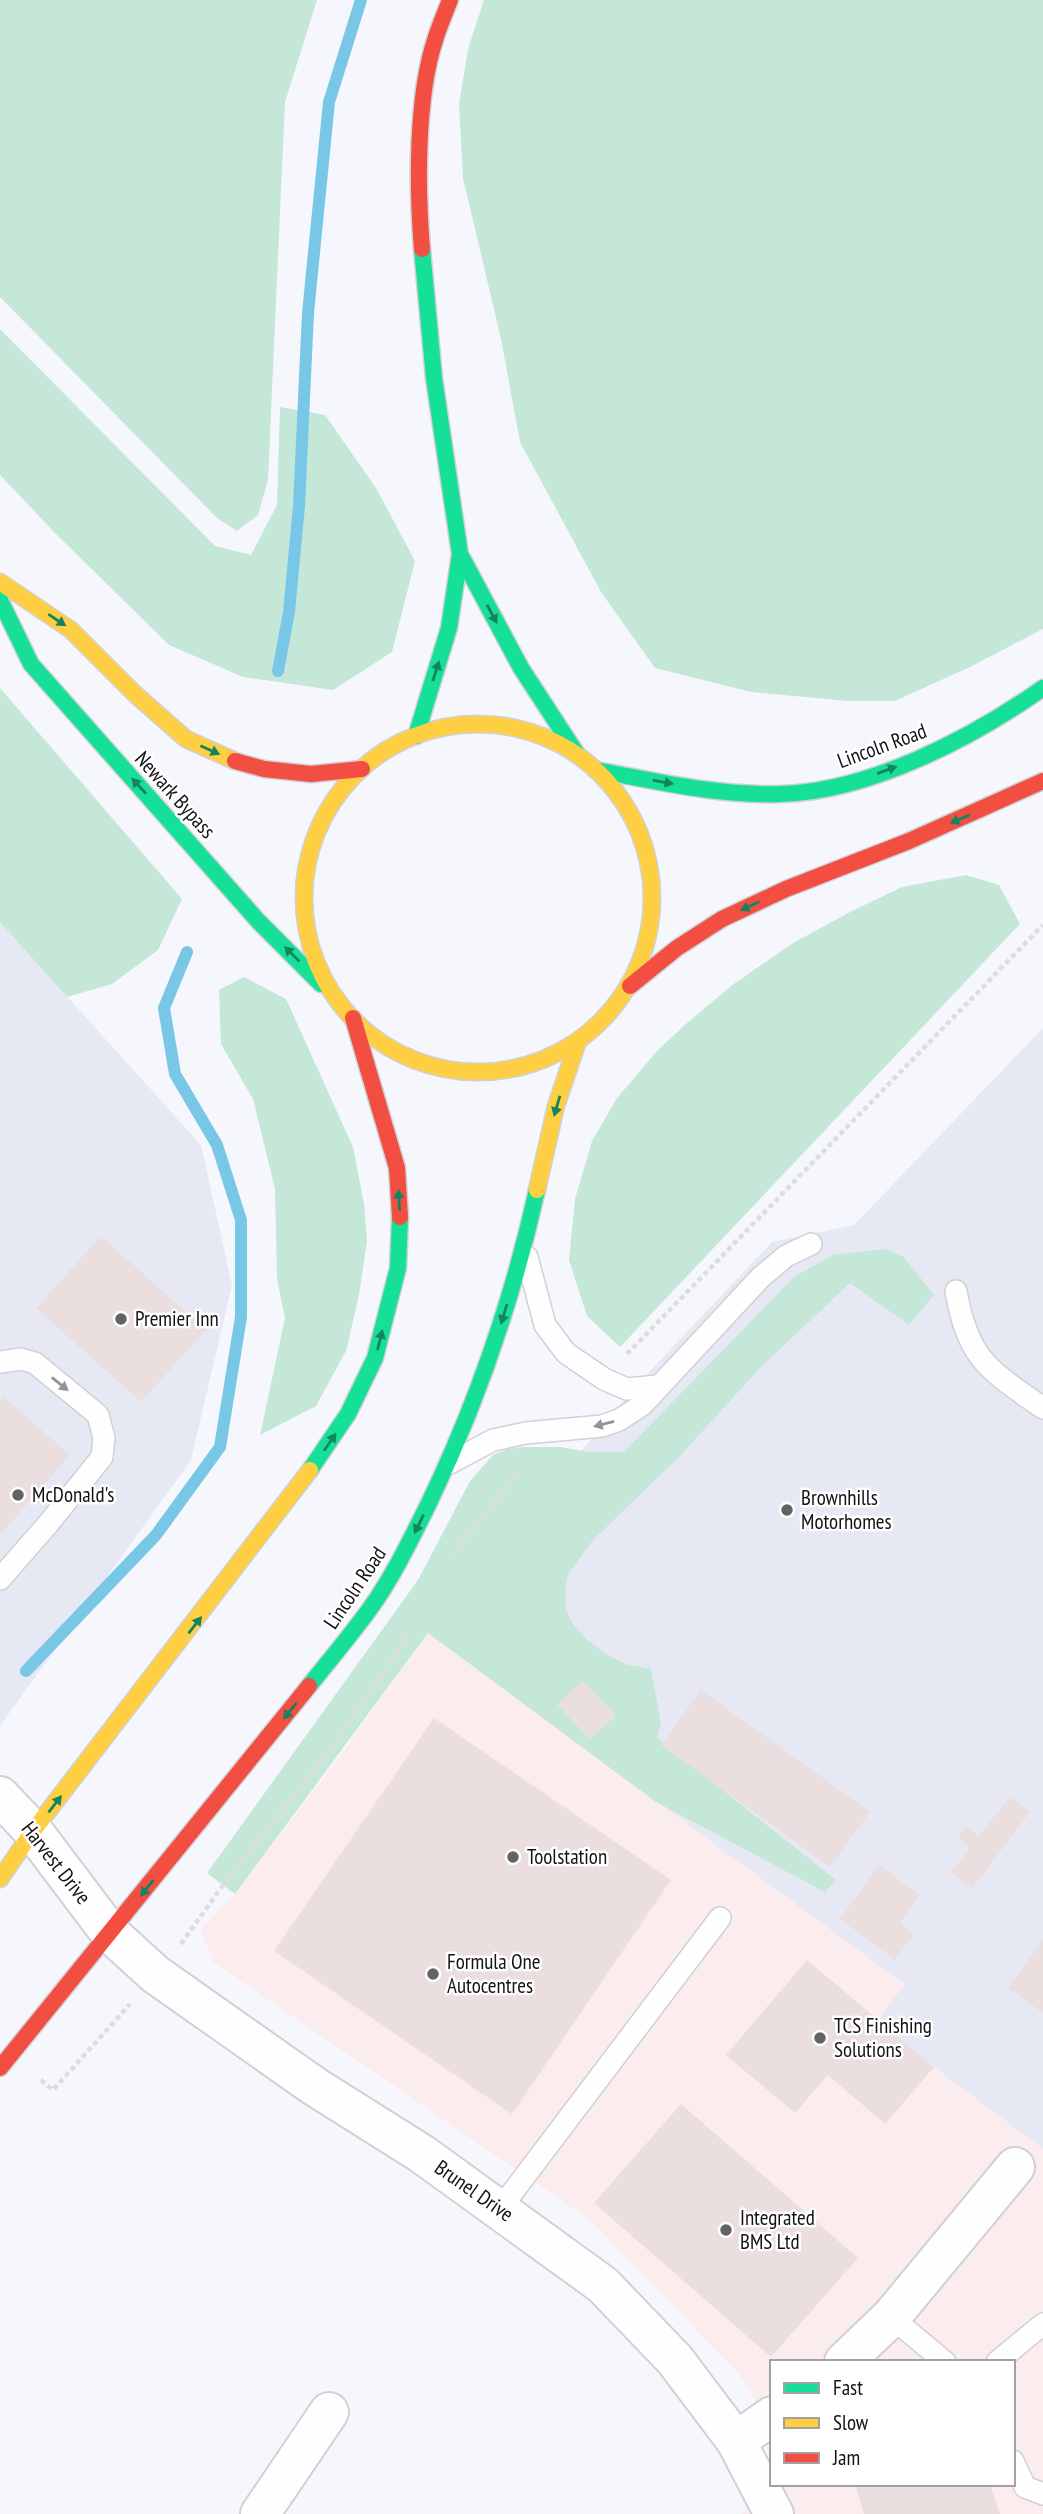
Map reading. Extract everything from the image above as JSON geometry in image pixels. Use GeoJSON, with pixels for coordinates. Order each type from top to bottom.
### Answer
{"type":"FeatureCollection","features":[{"type":"Feature","properties":{"kind":"main road"},"geometry":{"type":"LineString","coordinates":[[416,736],[449,628],[460,554],[434,378],[419,212],[420,143],[426,84],[434,42],[450,0]]}},
{"type":"Feature","properties":{"kind":"main road"},"geometry":{"type":"LineString","coordinates":[[460,554],[521,668],[579,757]]}},
{"type":"Feature","properties":{"kind":"main road","name":"Newark Bypass"},"geometry":{"type":"LineString","coordinates":[[0,582],[71,630],[136,695],[186,739],[234,761],[264,769],[311,774],[362,769]]}},
{"type":"Feature","properties":{"kind":"main road","name":"Newark Bypass"},"geometry":{"type":"LineString","coordinates":[[0,600],[31,664],[251,913],[340,1003]]}},
{"type":"Feature","properties":{"kind":"main road","name":"Lincoln Road"},"geometry":{"type":"LineString","coordinates":[[596,770],[711,791],[784,794],[849,783],[920,757],[1020,706],[1043,688]]}},
{"type":"Feature","properties":{"kind":"main road"},"geometry":{"type":"LineString","coordinates":[[457,726],[500,726],[521,729],[561,745],[596,770],[610,784],[633,817],[647,854],[653,894],[649,934],[626,990],[612,1009],[578,1041],[538,1061],[517,1068],[472,1072],[428,1064],[407,1056],[378,1040],[340,1003],[327,983],[310,939],[305,916],[307,870],[321,825],[346,786],[362,769],[388,750],[416,736],[457,726]]}},
{"type":"Feature","properties":{"kind":"main road"},"geometry":{"type":"LineString","coordinates":[[626,990],[677,947],[722,919],[786,889],[909,841],[1043,781]]}},
{"type":"Feature","properties":{"kind":"main road"},"geometry":{"type":"LineString","coordinates":[[0,1879],[33,1831],[300,1485],[348,1414],[376,1358],[398,1268],[400,1207],[397,1168],[353,1018]]}},
{"type":"Feature","properties":{"kind":"main road","name":"Lincoln Road"},"geometry":{"type":"LineString","coordinates":[[0,2068],[370,1609],[414,1536],[448,1464],[497,1338],[524,1248],[556,1106],[578,1041]]}},
{"type":"Feature","properties":{"kind":"street","name":"Harvest Drive"},"geometry":{"type":"LineString","coordinates":[[0,1796],[33,1831],[110,1933]]}},
{"type":"Feature","properties":{"kind":"street","name":"Brunel Drive"},"geometry":{"type":"LineString","coordinates":[[110,1933],[155,1975],[314,2086],[422,2154],[603,2285],[675,2360],[736,2441],[774,2514]]}},
{"type":"Feature","properties":{"kind":"street"},"geometry":{"type":"LineString","coordinates":[[846,2360],[891,2318],[1015,2167]]}},
{"type":"Feature","properties":{"kind":"street"},"geometry":{"type":"LineString","coordinates":[[260,2514],[329,2412]]}},
{"type":"Feature","properties":{"kind":"street"},"geometry":{"type":"LineString","coordinates":[[736,2441],[770,2417]]}},
{"type":"Feature","properties":{"kind":"lane"},"geometry":{"type":"LineString","coordinates":[[448,1464],[493,1440],[602,1426],[619,1420],[642,1405],[761,1276],[786,1256],[811,1244]]}},
{"type":"Feature","properties":{"kind":"lane"},"geometry":{"type":"LineString","coordinates":[[524,1248],[545,1325],[566,1353],[604,1379],[627,1389],[658,1386]]}},
{"type":"Feature","properties":{"kind":"lane"},"geometry":{"type":"LineString","coordinates":[[956,1291],[961,1321],[975,1352],[1000,1378],[1043,1408]]}},
{"type":"Feature","properties":{"kind":"lane"},"geometry":{"type":"LineString","coordinates":[[0,1362],[21,1359],[35,1363],[99,1415],[104,1438],[102,1457],[0,1579]]}},
{"type":"Feature","properties":{"kind":"lane"},"geometry":{"type":"LineString","coordinates":[[500,2209],[720,1918]]}},
{"type":"Feature","properties":{"kind":"lane"},"geometry":{"type":"LineString","coordinates":[[891,2318],[943,2360]]}},
{"type":"Feature","properties":{"kind":"lane"},"geometry":{"type":"LineString","coordinates":[[999,2360],[1043,2324]]}},
{"type":"Feature","properties":{"kind":"lane"},"geometry":{"type":"LineString","coordinates":[[1015,2465],[1025,2487],[1043,2494]]}},
{"type":"Feature","properties":{"kind":"path"},"geometry":{"type":"LineString","coordinates":[[626,1355],[1043,925]]}},
{"type":"Feature","properties":{"kind":"path"},"geometry":{"type":"LineString","coordinates":[[449,1562],[529,1461]]}},
{"type":"Feature","properties":{"kind":"path"},"geometry":{"type":"LineString","coordinates":[[186,1939],[218,1892],[332,1748],[395,1656],[411,1624]]}},
{"type":"Feature","properties":{"kind":"path"},"geometry":{"type":"LineString","coordinates":[[53,2090],[122,2014]]}},
{"type":"Feature","properties":{"kind":"shaded area"},"geometry":{"type":"Polygon","coordinates":[[[0,922],[201,1145],[232,1285],[191,1460],[0,1726],[0,922]]]}},
{"type":"Feature","properties":{"kind":"shaded area","name":"Brownhills Motorhomes"},"geometry":{"type":"Polygon","coordinates":[[[1043,1028],[1043,2149],[934,2067],[878,2020],[904,1984],[428,1633],[635,1387],[772,1242],[854,1225],[1043,1028]]]}},
{"type":"Feature","properties":{"kind":"shaded area"},"geometry":{"type":"Polygon","coordinates":[[[428,1633],[904,1984],[879,2020],[934,2067],[1043,2149],[1043,2514],[740,2514],[783,2486],[1015,2486],[1015,2360],[770,2360],[770,2424],[738,2373],[590,2220],[214,1963],[200,1930],[235,1894],[342,1753],[428,1633]]]}},
{"type":"Feature","properties":{"kind":"green space"},"geometry":{"type":"Polygon","coordinates":[[[0,0],[317,0],[285,102],[268,480],[258,515],[237,531],[217,518],[0,297],[0,0]]]}},
{"type":"Feature","properties":{"kind":"green space"},"geometry":{"type":"Polygon","coordinates":[[[484,0],[1043,0],[1043,629],[970,667],[895,701],[848,701],[751,692],[655,668],[601,592],[520,442],[501,339],[463,178],[459,104],[468,49],[484,0]]]}},
{"type":"Feature","properties":{"kind":"green space"},"geometry":{"type":"Polygon","coordinates":[[[0,329],[215,546],[251,555],[277,505],[280,407],[325,415],[376,488],[415,561],[392,652],[333,690],[243,677],[169,645],[0,475],[0,329]]]}},
{"type":"Feature","properties":{"kind":"green space"},"geometry":{"type":"Polygon","coordinates":[[[0,688],[182,899],[158,950],[112,984],[67,997],[0,922],[0,688]]]}},
{"type":"Feature","properties":{"kind":"green space"},"geometry":{"type":"Polygon","coordinates":[[[966,875],[999,885],[1020,924],[620,1347],[587,1316],[569,1260],[575,1199],[592,1141],[617,1098],[657,1051],[686,1024],[731,986],[793,943],[902,887],[966,875]]]}},
{"type":"Feature","properties":{"kind":"green space"},"geometry":{"type":"Polygon","coordinates":[[[244,977],[286,999],[353,1147],[364,1204],[367,1241],[359,1295],[346,1351],[316,1406],[260,1435],[285,1318],[277,1279],[275,1189],[253,1099],[221,1044],[219,990],[244,977]]]}},
{"type":"Feature","properties":{"kind":"green space"},"geometry":{"type":"Polygon","coordinates":[[[886,1249],[904,1257],[934,1295],[909,1325],[850,1283],[760,1368],[679,1457],[593,1540],[568,1574],[565,1591],[566,1610],[573,1624],[587,1640],[625,1664],[651,1669],[661,1724],[657,1738],[836,1880],[825,1892],[656,1802],[428,1633],[235,1894],[207,1873],[418,1580],[470,1481],[493,1455],[507,1449],[523,1447],[624,1452],[794,1277],[833,1255],[886,1249]]]}},
{"type":"Feature","properties":{"kind":"building","name":"Premier Inn"},"geometry":{"type":"Polygon","coordinates":[[[101,1236],[206,1330],[141,1402],[36,1308],[101,1236]]]}},
{"type":"Feature","properties":{"kind":"building","name":"McDonald's"},"geometry":{"type":"Polygon","coordinates":[[[4,1397],[70,1455],[0,1535],[0,1402],[4,1397]]]}},
{"type":"Feature","properties":{"kind":"building"},"geometry":{"type":"Polygon","coordinates":[[[582,1681],[616,1715],[590,1739],[557,1705],[582,1681]]]}},
{"type":"Feature","properties":{"kind":"building"},"geometry":{"type":"Polygon","coordinates":[[[701,1690],[870,1812],[830,1867],[661,1745],[701,1690]]]}},
{"type":"Feature","properties":{"kind":"building"},"geometry":{"type":"Polygon","coordinates":[[[434,1718],[671,1880],[512,2114],[274,1951],[434,1718]]]}},
{"type":"Feature","properties":{"kind":"building"},"geometry":{"type":"Polygon","coordinates":[[[1010,1797],[1030,1812],[972,1889],[951,1873],[970,1847],[958,1838],[966,1826],[979,1836],[1010,1797]]]}},
{"type":"Feature","properties":{"kind":"building"},"geometry":{"type":"Polygon","coordinates":[[[879,1865],[920,1895],[900,1923],[914,1934],[895,1960],[840,1919],[879,1865]]]}},
{"type":"Feature","properties":{"kind":"building"},"geometry":{"type":"Polygon","coordinates":[[[1043,1940],[1043,2013],[1008,1988],[1043,1940]]]}},
{"type":"Feature","properties":{"kind":"building","name":"TCS Finishing Solutions"},"geometry":{"type":"Polygon","coordinates":[[[807,1960],[934,2067],[885,2124],[828,2075],[795,2113],[726,2055],[807,1960]]]}},
{"type":"Feature","properties":{"kind":"building","name":"Integrated BMS Ltd"},"geometry":{"type":"Polygon","coordinates":[[[681,2104],[858,2258],[771,2357],[594,2203],[681,2104]]]}},
{"type":"Feature","properties":{"kind":"building"},"geometry":{"type":"Polygon","coordinates":[[[856,2486],[991,2486],[1000,2514],[864,2514],[856,2486]]]}},
{"type":"Feature","properties":{"kind":"waterway"},"geometry":{"type":"LineString","coordinates":[[278,671],[289,612],[299,506],[308,313],[329,102],[361,0]]}},
{"type":"Feature","properties":{"kind":"waterway"},"geometry":{"type":"LineString","coordinates":[[26,1671],[156,1535],[220,1447],[241,1317],[241,1220],[217,1145],[175,1074],[164,1008],[187,952]]}},
{"type":"Feature","properties":{"kind":"traffic: fast"},"geometry":{"type":"LineString","coordinates":[[416,736],[449,628],[460,554],[434,378],[422,249]]}},
{"type":"Feature","properties":{"kind":"traffic: fast"},"geometry":{"type":"LineString","coordinates":[[460,554],[521,668],[577,754]]}},
{"type":"Feature","properties":{"kind":"traffic: fast"},"geometry":{"type":"LineString","coordinates":[[0,600],[31,664],[259,922],[321,984]]}},
{"type":"Feature","properties":{"kind":"traffic: fast"},"geometry":{"type":"LineString","coordinates":[[596,770],[734,793],[780,794],[814,791],[849,784],[918,759],[984,725],[1043,688]]}},
{"type":"Feature","properties":{"kind":"traffic: fast"},"geometry":{"type":"LineString","coordinates":[[309,1686],[378,1597],[401,1558],[446,1465],[492,1350],[517,1270],[537,1190]]}},
{"type":"Feature","properties":{"kind":"traffic: fast"},"geometry":{"type":"LineString","coordinates":[[310,1470],[348,1414],[375,1358],[398,1268],[400,1217]]}},
{"type":"Feature","properties":{"kind":"traffic: slow"},"geometry":{"type":"LineString","coordinates":[[0,582],[71,630],[136,695],[186,739],[235,761]]}},
{"type":"Feature","properties":{"kind":"traffic: slow"},"geometry":{"type":"LineString","coordinates":[[478,724],[512,728],[544,738],[574,754],[601,775],[622,802],[638,832],[648,864],[652,898],[648,932],[638,964],[622,994],[601,1021],[574,1042],[544,1058],[512,1068],[478,1072],[444,1068],[412,1058],[382,1042],[355,1021],[334,994],[318,964],[308,932],[304,898],[308,864],[318,832],[334,802],[355,775],[382,754],[412,738],[444,728],[478,724]]}},
{"type":"Feature","properties":{"kind":"traffic: slow"},"geometry":{"type":"LineString","coordinates":[[537,1190],[556,1106],[578,1041]]}},
{"type":"Feature","properties":{"kind":"traffic: slow"},"geometry":{"type":"LineString","coordinates":[[0,1879],[33,1831],[310,1470]]}},
{"type":"Feature","properties":{"kind":"traffic: jam"},"geometry":{"type":"LineString","coordinates":[[422,249],[419,171],[424,89],[435,40],[450,0]]}},
{"type":"Feature","properties":{"kind":"traffic: jam"},"geometry":{"type":"LineString","coordinates":[[235,761],[264,769],[311,774],[362,769]]}},
{"type":"Feature","properties":{"kind":"traffic: jam"},"geometry":{"type":"LineString","coordinates":[[630,986],[677,948],[722,919],[786,889],[909,841],[1043,781]]}},
{"type":"Feature","properties":{"kind":"traffic: jam"},"geometry":{"type":"LineString","coordinates":[[353,1018],[397,1168],[400,1217]]}},
{"type":"Feature","properties":{"kind":"traffic: jam"},"geometry":{"type":"LineString","coordinates":[[0,2068],[309,1686]]}},
{"type":"Feature","properties":{"kind":"place","name":"Premier Inn"},"geometry":{"type":"Point","coordinates":[121,1319]}},
{"type":"Feature","properties":{"kind":"place","name":"McDonald's"},"geometry":{"type":"Point","coordinates":[18,1495]}},
{"type":"Feature","properties":{"kind":"place","name":"Brownhills Motorhomes"},"geometry":{"type":"Point","coordinates":[787,1510]}},
{"type":"Feature","properties":{"kind":"place","name":"Toolstation"},"geometry":{"type":"Point","coordinates":[513,1857]}},
{"type":"Feature","properties":{"kind":"place","name":"Formula One Autocentres"},"geometry":{"type":"Point","coordinates":[433,1974]}},
{"type":"Feature","properties":{"kind":"place","name":"TCS Finishing Solutions"},"geometry":{"type":"Point","coordinates":[820,2038]}},
{"type":"Feature","properties":{"kind":"place","name":"Integrated BMS Ltd"},"geometry":{"type":"Point","coordinates":[726,2230]}}]}
